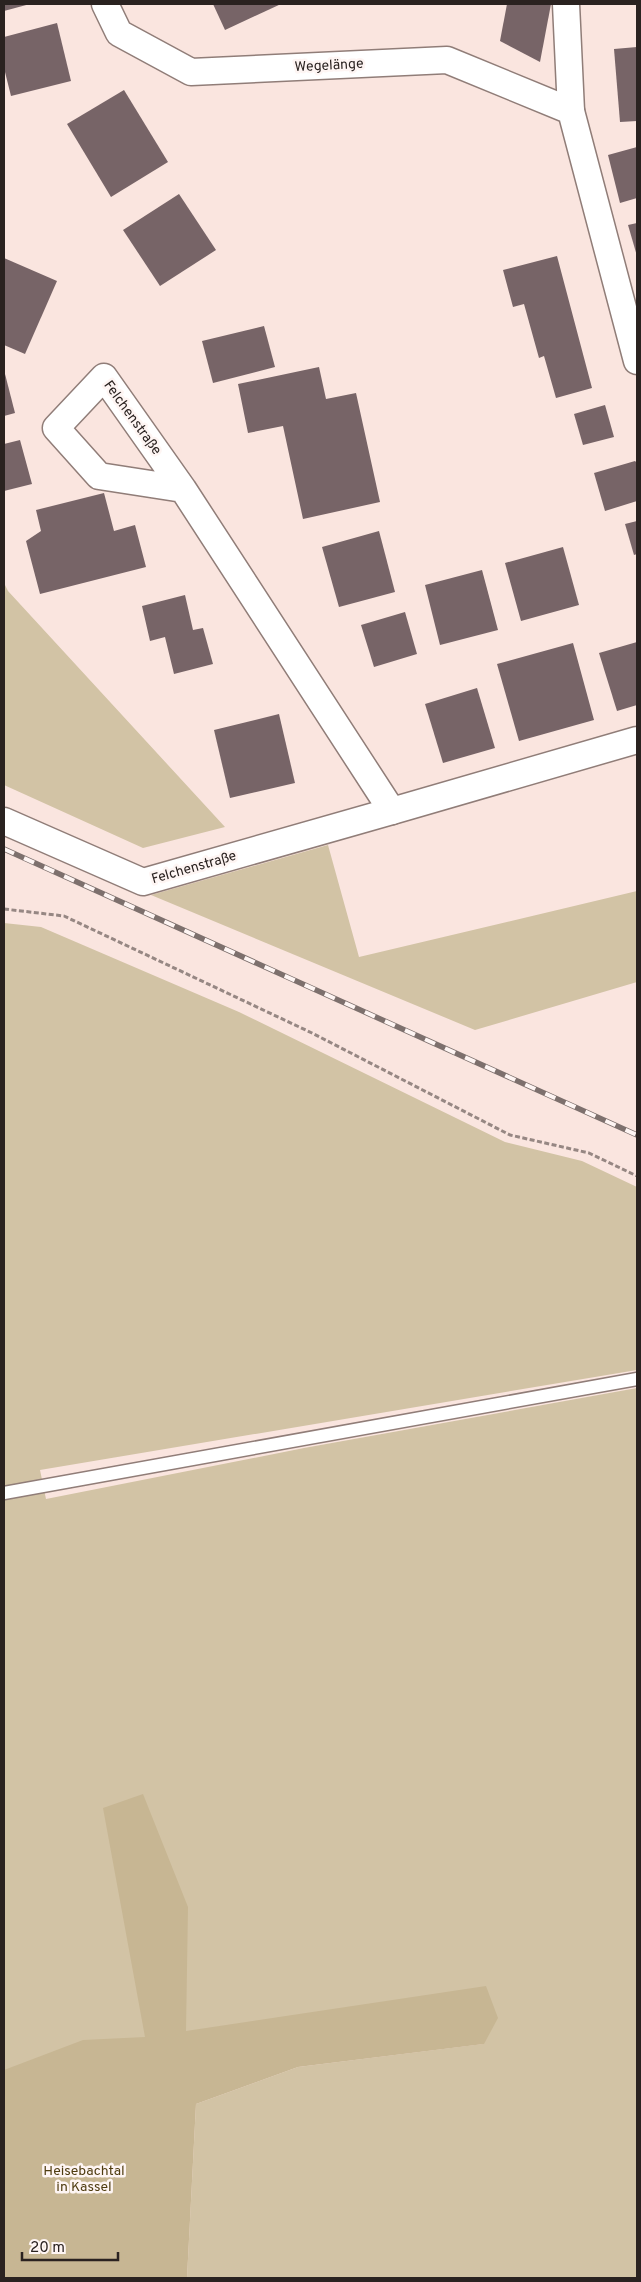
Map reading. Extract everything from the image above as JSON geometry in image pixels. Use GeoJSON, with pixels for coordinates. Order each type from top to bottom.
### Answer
{"type":"FeatureCollection","features":[{"type":"Feature","properties":{"kind":"street","name":"Wegelänge"},"geometry":{"type":"LineString","coordinates":[[105,4],[118,33],[191,72],[447,60],[571,111]]}},
{"type":"Feature","properties":{"kind":"street"},"geometry":{"type":"LineString","coordinates":[[566,4],[571,111],[637,361]]}},
{"type":"Feature","properties":{"kind":"street","name":"Felchenstraße"},"geometry":{"type":"LineString","coordinates":[[184,490],[99,476],[56,428],[104,377],[184,490],[392,811]]}},
{"type":"Feature","properties":{"kind":"street","name":"Felchenstraße"},"geometry":{"type":"LineString","coordinates":[[4,821],[143,882],[637,740]]}},
{"type":"Feature","properties":{"kind":"lane"},"geometry":{"type":"LineString","coordinates":[[4,1493],[637,1379]]}},
{"type":"Feature","properties":{"kind":"path"},"geometry":{"type":"LineString","coordinates":[[4,909],[64,916],[312,1033],[510,1134],[589,1153],[637,1176]]}},
{"type":"Feature","properties":{"kind":"shaded area"},"geometry":{"type":"Polygon","coordinates":[[[4,583],[8,591],[225,827],[143,848],[4,785],[4,583]]]}},
{"type":"Feature","properties":{"kind":"shaded area"},"geometry":{"type":"Polygon","coordinates":[[[328,845],[359,957],[637,891],[637,982],[475,1030],[151,895],[328,845]]]}},
{"type":"Feature","properties":{"kind":"shaded area"},"geometry":{"type":"Polygon","coordinates":[[[4,923],[41,927],[239,1012],[505,1142],[582,1161],[637,1187],[637,1370],[40,1470],[46,1499],[304,1448],[637,1388],[637,2278],[187,2278],[196,2104],[298,2067],[483,2044],[159,2035],[4,2278],[4,923]]]}},
{"type":"Feature","properties":{"kind":"green space","name":"Heisebachtal in Kassel"},"geometry":{"type":"Polygon","coordinates":[[[143,1794],[188,1907],[186,2031],[486,1986],[498,2018],[484,2044],[298,2067],[196,2104],[187,2278],[4,2278],[4,2070],[83,2040],[145,2037],[103,1808],[143,1794]]]}},
{"type":"Feature","properties":{"kind":"building"},"geometry":{"type":"Polygon","coordinates":[[[4,4],[30,4],[4,11],[4,4]]]}},
{"type":"Feature","properties":{"kind":"building"},"geometry":{"type":"Polygon","coordinates":[[[213,4],[281,4],[225,30],[213,4]]]}},
{"type":"Feature","properties":{"kind":"building"},"geometry":{"type":"Polygon","coordinates":[[[507,4],[551,4],[540,62],[500,41],[507,4]]]}},
{"type":"Feature","properties":{"kind":"building"},"geometry":{"type":"Polygon","coordinates":[[[57,23],[71,81],[11,96],[4,68],[4,37],[57,23]]]}},
{"type":"Feature","properties":{"kind":"building"},"geometry":{"type":"Polygon","coordinates":[[[637,47],[637,121],[620,122],[614,49],[637,47]]]}},
{"type":"Feature","properties":{"kind":"building"},"geometry":{"type":"Polygon","coordinates":[[[124,90],[168,162],[111,197],[67,124],[124,90]]]}},
{"type":"Feature","properties":{"kind":"building"},"geometry":{"type":"Polygon","coordinates":[[[637,147],[637,198],[620,203],[608,155],[637,147]]]}},
{"type":"Feature","properties":{"kind":"building"},"geometry":{"type":"Polygon","coordinates":[[[179,194],[216,250],[160,286],[123,230],[179,194]]]}},
{"type":"Feature","properties":{"kind":"building"},"geometry":{"type":"Polygon","coordinates":[[[637,223],[637,256],[628,225],[637,223]]]}},
{"type":"Feature","properties":{"kind":"building"},"geometry":{"type":"Polygon","coordinates":[[[557,256],[592,388],[556,398],[544,356],[539,358],[524,304],[513,307],[503,270],[557,256]]]}},
{"type":"Feature","properties":{"kind":"building"},"geometry":{"type":"Polygon","coordinates":[[[4,258],[57,281],[25,354],[4,345],[4,258]]]}},
{"type":"Feature","properties":{"kind":"building"},"geometry":{"type":"Polygon","coordinates":[[[264,326],[275,367],[213,383],[202,341],[264,326]]]}},
{"type":"Feature","properties":{"kind":"building"},"geometry":{"type":"Polygon","coordinates":[[[319,367],[326,399],[356,393],[380,502],[303,519],[283,426],[248,433],[238,384],[319,367]]]}},
{"type":"Feature","properties":{"kind":"building"},"geometry":{"type":"Polygon","coordinates":[[[4,370],[15,413],[4,416],[4,370]]]}},
{"type":"Feature","properties":{"kind":"building"},"geometry":{"type":"Polygon","coordinates":[[[605,405],[614,437],[583,445],[574,414],[605,405]]]}},
{"type":"Feature","properties":{"kind":"building"},"geometry":{"type":"Polygon","coordinates":[[[20,440],[32,484],[4,491],[4,444],[20,440]]]}},
{"type":"Feature","properties":{"kind":"building"},"geometry":{"type":"Polygon","coordinates":[[[635,461],[637,463],[637,501],[605,511],[594,473],[635,461]]]}},
{"type":"Feature","properties":{"kind":"building"},"geometry":{"type":"Polygon","coordinates":[[[104,493],[114,531],[135,525],[146,567],[40,594],[26,541],[41,531],[36,510],[104,493]]]}},
{"type":"Feature","properties":{"kind":"building"},"geometry":{"type":"Polygon","coordinates":[[[637,521],[637,554],[634,555],[625,524],[637,521]]]}},
{"type":"Feature","properties":{"kind":"building"},"geometry":{"type":"Polygon","coordinates":[[[379,531],[395,592],[339,607],[322,547],[379,531]]]}},
{"type":"Feature","properties":{"kind":"building"},"geometry":{"type":"Polygon","coordinates":[[[563,547],[579,605],[521,621],[505,563],[563,547]]]}},
{"type":"Feature","properties":{"kind":"building"},"geometry":{"type":"Polygon","coordinates":[[[482,570],[498,630],[440,645],[425,585],[482,570]]]}},
{"type":"Feature","properties":{"kind":"building"},"geometry":{"type":"Polygon","coordinates":[[[185,595],[193,630],[203,628],[213,664],[174,674],[165,637],[150,641],[142,606],[185,595]]]}},
{"type":"Feature","properties":{"kind":"building"},"geometry":{"type":"Polygon","coordinates":[[[405,612],[417,654],[374,667],[361,625],[405,612]]]}},
{"type":"Feature","properties":{"kind":"building"},"geometry":{"type":"Polygon","coordinates":[[[637,642],[637,705],[617,711],[599,653],[637,642]]]}},
{"type":"Feature","properties":{"kind":"building"},"geometry":{"type":"Polygon","coordinates":[[[573,643],[594,720],[519,741],[497,664],[573,643]]]}},
{"type":"Feature","properties":{"kind":"building"},"geometry":{"type":"Polygon","coordinates":[[[477,688],[495,748],[443,763],[425,704],[477,688]]]}},
{"type":"Feature","properties":{"kind":"building"},"geometry":{"type":"Polygon","coordinates":[[[279,714],[295,783],[230,798],[214,730],[279,714]]]}},
{"type":"Feature","properties":{"kind":"railway"},"geometry":{"type":"LineString","coordinates":[[4,849],[637,1135]]}}]}
